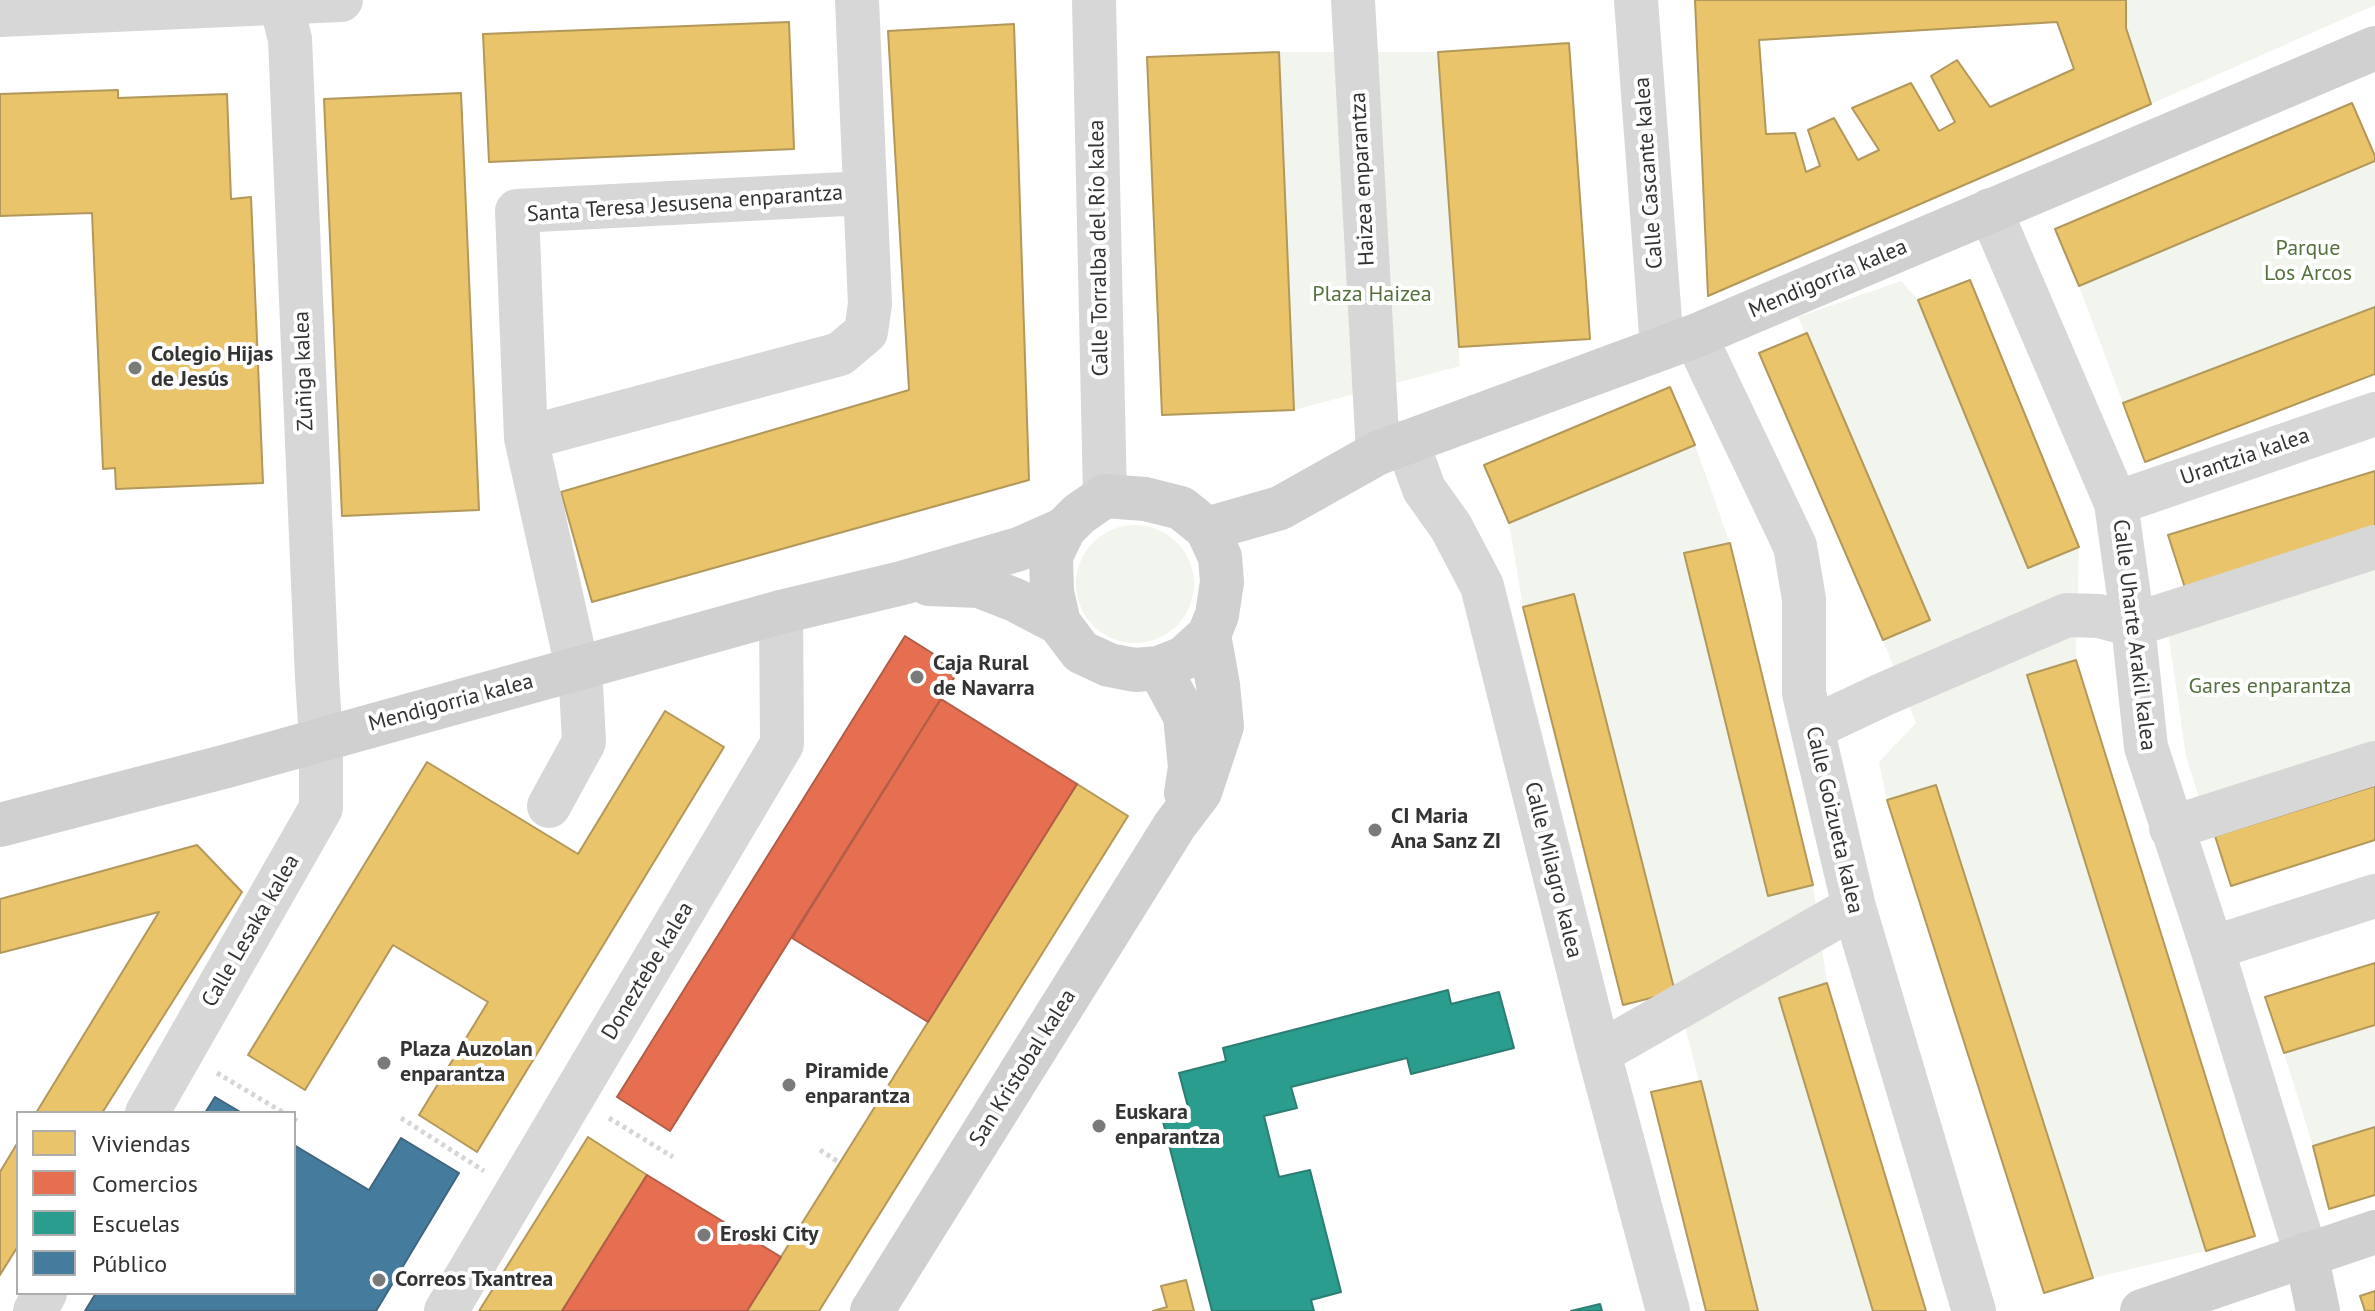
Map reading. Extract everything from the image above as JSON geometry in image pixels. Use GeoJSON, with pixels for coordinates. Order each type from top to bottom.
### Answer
{"type":"FeatureCollection","features":[{"type":"Feature","properties":{"kind":"street"},"geometry":{"type":"LineString","coordinates":[[0,15],[341,0]]}},
{"type":"Feature","properties":{"kind":"street"},"geometry":{"type":"LineString","coordinates":[[857,0],[864,193]]}},
{"type":"Feature","properties":{"kind":"street","name":"Calle Torralba del Río kalea"},"geometry":{"type":"LineString","coordinates":[[1094,0],[1105,496]]}},
{"type":"Feature","properties":{"kind":"street","name":"Haizea enparantza"},"geometry":{"type":"LineString","coordinates":[[1353,0],[1393,448]]}},
{"type":"Feature","properties":{"kind":"street","name":"Calle Cascante kalea"},"geometry":{"type":"LineString","coordinates":[[1636,0],[1678,342]]}},
{"type":"Feature","properties":{"kind":"street","name":"Zuñiga kalea"},"geometry":{"type":"LineString","coordinates":[[280,2],[290,39],[321,739]]}},
{"type":"Feature","properties":{"kind":"street","name":"Mendigorria kalea"},"geometry":{"type":"LineString","coordinates":[[1207,529],[1280,508],[1393,448],[1678,342],[2375,48]]}},
{"type":"Feature","properties":{"kind":"street","name":"Santa Teresa Jesusena enparantza"},"geometry":{"type":"LineString","coordinates":[[526,438],[840,354],[866,332],[870,304],[864,193],[517,211],[526,438],[581,685],[584,742],[549,806]]}},
{"type":"Feature","properties":{"kind":"street","name":"Calle Uharte Arakil kalea"},"geometry":{"type":"LineString","coordinates":[[1990,210],[2116,503],[2146,747],[2212,948],[2306,1254]]}},
{"type":"Feature","properties":{"kind":"street","name":"Calle Goizueta kalea"},"geometry":{"type":"LineString","coordinates":[[1678,342],[1795,546],[1804,599],[1804,693],[1812,728],[1854,907],[1974,1311]]}},
{"type":"Feature","properties":{"kind":"street","name":"Urantzia kalea"},"geometry":{"type":"LineString","coordinates":[[2116,503],[2375,414]]}},
{"type":"Feature","properties":{"kind":"street","name":"Calle Milagro kalea"},"geometry":{"type":"LineString","coordinates":[[1393,448],[1451,527],[1482,586],[1599,1053],[1668,1311]]}},
{"type":"Feature","properties":{"kind":"street"},"geometry":{"type":"LineString","coordinates":[[1105,496],[1145,499],[1181,508],[1207,529],[1220,557],[1222,582],[1217,615],[1209,635],[1184,658],[1159,668],[1135,670],[1109,665],[1081,652],[1059,623],[1052,592],[1051,556],[1064,529],[1105,496]]}},
{"type":"Feature","properties":{"kind":"street","name":"Mendigorria kalea"},"geometry":{"type":"LineString","coordinates":[[1222,582],[1270,527],[1280,508]]}},
{"type":"Feature","properties":{"kind":"street","name":"Mendigorria kalea"},"geometry":{"type":"LineString","coordinates":[[0,825],[781,612],[902,583],[1019,549],[1064,529]]}},
{"type":"Feature","properties":{"kind":"street"},"geometry":{"type":"LineString","coordinates":[[1812,728],[2067,615],[2099,616],[2133,625],[2375,547]]}},
{"type":"Feature","properties":{"kind":"street","name":"Mendigorria kalea"},"geometry":{"type":"LineString","coordinates":[[902,583],[979,586],[1015,600],[1059,623]]}},
{"type":"Feature","properties":{"kind":"street","name":"Doneztebe kalea"},"geometry":{"type":"LineString","coordinates":[[446,1311],[782,744],[781,612]]}},
{"type":"Feature","properties":{"kind":"street","name":"San Kristobal kalea"},"geometry":{"type":"LineString","coordinates":[[872,1311],[1175,825],[1200,792],[1222,726],[1209,635]]}},
{"type":"Feature","properties":{"kind":"street","name":"San Kristobal kalea"},"geometry":{"type":"LineString","coordinates":[[1159,668],[1185,716],[1190,767],[1175,825]]}},
{"type":"Feature","properties":{"kind":"street","name":"Calle Lesaka kalea"},"geometry":{"type":"LineString","coordinates":[[148,1111],[321,808],[321,739]]}},
{"type":"Feature","properties":{"kind":"street"},"geometry":{"type":"LineString","coordinates":[[2171,828],[2375,763]]}},
{"type":"Feature","properties":{"kind":"street"},"geometry":{"type":"LineString","coordinates":[[2212,948],[2375,896]]}},
{"type":"Feature","properties":{"kind":"street"},"geometry":{"type":"LineString","coordinates":[[1599,1053],[1854,907]]}},
{"type":"Feature","properties":{"kind":"street"},"geometry":{"type":"LineString","coordinates":[[2142,1311],[2375,1232]]}},
{"type":"Feature","properties":{"kind":"street"},"geometry":{"type":"LineString","coordinates":[[2306,1254],[2318,1311]]}},
{"type":"Feature","properties":{"kind":"path"},"geometry":{"type":"LineString","coordinates":[[182,1052],[281,1111]]}},
{"type":"Feature","properties":{"kind":"path"},"geometry":{"type":"LineString","coordinates":[[573,1096],[673,1157]]}},
{"type":"Feature","properties":{"kind":"path"},"geometry":{"type":"LineString","coordinates":[[401,1118],[517,1191]]}},
{"type":"Feature","properties":{"kind":"path"},"geometry":{"type":"LineString","coordinates":[[820,1150],[840,1163]]}},
{"type":"Feature","properties":{"kind":"green space"},"geometry":{"type":"Polygon","coordinates":[[[2126,0],[2375,0],[2375,5],[2151,104],[2126,28],[2126,0]]]}},
{"type":"Feature","properties":{"kind":"green space","name":"Plaza Haizea"},"geometry":{"type":"Polygon","coordinates":[[[1279,52],[1438,52],[1460,366],[1294,410],[1279,52]]]}},
{"type":"Feature","properties":{"kind":"green space","name":"Parque Los Arcos"},"geometry":{"type":"Polygon","coordinates":[[[2375,161],[2375,307],[2123,403],[2079,286],[2375,161]]]}},
{"type":"Feature","properties":{"kind":"green space"},"geometry":{"type":"Polygon","coordinates":[[[1901,281],[1918,300],[2027,567],[2079,547],[2076,660],[2027,676],[2206,1251],[2093,1278],[1937,785],[1887,800],[1879,762],[1916,723],[1883,640],[1930,620],[1798,317],[1901,281]]]}},
{"type":"Feature","properties":{"kind":"green space"},"geometry":{"type":"Polygon","coordinates":[[[1695,445],[1730,543],[1684,554],[1768,895],[1813,885],[1827,983],[1779,998],[1873,1311],[1758,1311],[1574,594],[1523,607],[1509,523],[1695,445]]]}},
{"type":"Feature","properties":{"kind":"green space"},"geometry":{"type":"Polygon","coordinates":[[[1135,525],[1158,529],[1177,542],[1190,561],[1194,584],[1190,607],[1177,626],[1158,639],[1135,643],[1112,639],[1093,626],[1080,607],[1076,584],[1080,561],[1093,542],[1112,529],[1135,525]]]}},
{"type":"Feature","properties":{"kind":"green space","name":"Gares enparantza"},"geometry":{"type":"Polygon","coordinates":[[[2375,558],[2375,749],[2202,807],[2186,756],[2167,625],[2375,558]]]}},
{"type":"Feature","properties":{"kind":"green space"},"geometry":{"type":"Polygon","coordinates":[[[2375,1025],[2375,1127],[2313,1146],[2284,1053],[2375,1025]]]}},
{"type":"Feature","properties":{"kind":"building: Viviendas"},"geometry":{"type":"Polygon","coordinates":[[[1695,0],[2126,0],[2126,28],[2151,104],[1708,296],[1695,0]],[[2057,22],[1759,40],[1766,134],[1795,133],[1806,172],[1820,166],[1808,130],[1834,118],[1858,160],[1879,150],[1852,108],[1911,83],[1939,131],[1955,122],[1931,76],[1957,60],[1990,107],[2074,69],[2057,22]]]}},
{"type":"Feature","properties":{"kind":"building: Viviendas"},"geometry":{"type":"Polygon","coordinates":[[[789,22],[794,149],[489,162],[483,34],[789,22]]]}},
{"type":"Feature","properties":{"kind":"building: Viviendas"},"geometry":{"type":"Polygon","coordinates":[[[1014,24],[1029,480],[592,602],[561,492],[909,390],[888,31],[1014,24]]]}},
{"type":"Feature","properties":{"kind":"building: Viviendas"},"geometry":{"type":"Polygon","coordinates":[[[1569,43],[1590,339],[1459,347],[1438,52],[1569,43]]]}},
{"type":"Feature","properties":{"kind":"building: Viviendas"},"geometry":{"type":"Polygon","coordinates":[[[1279,52],[1294,410],[1162,415],[1147,57],[1279,52]]]}},
{"type":"Feature","properties":{"kind":"building: Viviendas"},"geometry":{"type":"Polygon","coordinates":[[[118,90],[118,98],[227,94],[231,199],[251,197],[263,483],[116,489],[115,468],[103,469],[92,213],[0,216],[0,94],[118,90]]]}},
{"type":"Feature","properties":{"kind":"building: Viviendas"},"geometry":{"type":"Polygon","coordinates":[[[461,93],[479,510],[342,516],[324,99],[461,93]]]}},
{"type":"Feature","properties":{"kind":"building: Viviendas"},"geometry":{"type":"Polygon","coordinates":[[[2352,103],[2375,161],[2079,286],[2055,229],[2352,103]]]}},
{"type":"Feature","properties":{"kind":"building: Viviendas"},"geometry":{"type":"Polygon","coordinates":[[[1970,280],[2079,547],[2028,568],[1918,300],[1970,280]]]}},
{"type":"Feature","properties":{"kind":"building: Viviendas"},"geometry":{"type":"Polygon","coordinates":[[[2375,307],[2375,374],[2145,462],[2123,403],[2375,307]]]}},
{"type":"Feature","properties":{"kind":"building: Viviendas"},"geometry":{"type":"Polygon","coordinates":[[[1807,333],[1930,620],[1883,640],[1759,353],[1807,333]]]}},
{"type":"Feature","properties":{"kind":"building: Viviendas"},"geometry":{"type":"Polygon","coordinates":[[[1670,387],[1695,445],[1509,523],[1484,465],[1670,387]]]}},
{"type":"Feature","properties":{"kind":"building: Viviendas"},"geometry":{"type":"Polygon","coordinates":[[[2375,471],[2375,533],[2186,591],[2168,535],[2375,471]]]}},
{"type":"Feature","properties":{"kind":"building: Viviendas"},"geometry":{"type":"Polygon","coordinates":[[[1730,543],[1813,885],[1768,896],[1684,553],[1730,543]]]}},
{"type":"Feature","properties":{"kind":"building: Viviendas"},"geometry":{"type":"Polygon","coordinates":[[[1574,594],[1675,992],[1623,1005],[1523,607],[1574,594]]]}},
{"type":"Feature","properties":{"kind":"building: Viviendas"},"geometry":{"type":"Polygon","coordinates":[[[2076,660],[2255,1236],[2206,1251],[2027,675],[2076,660]]]}},
{"type":"Feature","properties":{"kind":"building: Viviendas"},"geometry":{"type":"Polygon","coordinates":[[[665,711],[724,747],[477,1152],[419,1115],[488,1002],[393,945],[305,1090],[248,1055],[427,762],[578,854],[665,711]]]}},
{"type":"Feature","properties":{"kind":"building: Viviendas"},"geometry":{"type":"Polygon","coordinates":[[[1077,784],[1128,816],[819,1311],[747,1311],[1077,784]]]}},
{"type":"Feature","properties":{"kind":"building: Viviendas"},"geometry":{"type":"Polygon","coordinates":[[[1936,785],[2093,1278],[2044,1293],[1887,800],[1936,785]]]}},
{"type":"Feature","properties":{"kind":"building: Viviendas"},"geometry":{"type":"Polygon","coordinates":[[[2375,786],[2375,840],[2231,886],[2215,836],[2375,786]]]}},
{"type":"Feature","properties":{"kind":"building: Viviendas"},"geometry":{"type":"Polygon","coordinates":[[[197,845],[242,892],[103,1111],[37,1111],[159,912],[0,953],[0,899],[197,845]]]}},
{"type":"Feature","properties":{"kind":"building: Viviendas"},"geometry":{"type":"Polygon","coordinates":[[[2375,963],[2375,1025],[2284,1053],[2265,997],[2375,963]]]}},
{"type":"Feature","properties":{"kind":"building: Viviendas"},"geometry":{"type":"Polygon","coordinates":[[[1827,983],[1926,1311],[1873,1311],[1779,998],[1827,983]]]}},
{"type":"Feature","properties":{"kind":"building: Viviendas"},"geometry":{"type":"Polygon","coordinates":[[[1701,1081],[1758,1311],[1706,1311],[1651,1092],[1701,1081]]]}},
{"type":"Feature","properties":{"kind":"building: Viviendas"},"geometry":{"type":"Polygon","coordinates":[[[2375,1127],[2375,1195],[2329,1209],[2313,1146],[2375,1127]]]}},
{"type":"Feature","properties":{"kind":"building: Viviendas"},"geometry":{"type":"Polygon","coordinates":[[[588,1137],[647,1175],[562,1311],[479,1311],[588,1137]]]}},
{"type":"Feature","properties":{"kind":"building: Viviendas"},"geometry":{"type":"Polygon","coordinates":[[[16,1145],[16,1249],[0,1275],[0,1172],[16,1145]]]}},
{"type":"Feature","properties":{"kind":"building: Viviendas"},"geometry":{"type":"Polygon","coordinates":[[[1186,1280],[1194,1311],[1153,1311],[1167,1307],[1161,1286],[1186,1280]]]}},
{"type":"Feature","properties":{"kind":"building: Viviendas"},"geometry":{"type":"Polygon","coordinates":[[[2375,1291],[2375,1311],[2365,1311],[2360,1296],[2375,1291]]]}},
{"type":"Feature","properties":{"kind":"building: Comercios"},"geometry":{"type":"Polygon","coordinates":[[[905,636],[959,670],[670,1131],[617,1097],[905,636]]]}},
{"type":"Feature","properties":{"kind":"building: Comercios"},"geometry":{"type":"Polygon","coordinates":[[[941,699],[1077,784],[928,1022],[792,938],[941,699]]]}},
{"type":"Feature","properties":{"kind":"building: Comercios"},"geometry":{"type":"Polygon","coordinates":[[[647,1175],[781,1257],[747,1311],[562,1311],[647,1175]]]}},
{"type":"Feature","properties":{"kind":"building: Escuelas"},"geometry":{"type":"Polygon","coordinates":[[[1448,990],[1451,1004],[1499,992],[1514,1048],[1411,1074],[1407,1058],[1291,1087],[1297,1108],[1264,1116],[1279,1177],[1310,1170],[1341,1292],[1311,1300],[1314,1311],[1212,1311],[1161,1114],[1188,1107],[1179,1073],[1226,1061],[1223,1048],[1448,990]]]}},
{"type":"Feature","properties":{"kind":"building: Escuelas"},"geometry":{"type":"Polygon","coordinates":[[[1600,1304],[1602,1311],[1571,1311],[1600,1304]]]}},
{"type":"Feature","properties":{"kind":"building: Público"},"geometry":{"type":"Polygon","coordinates":[[[215,1097],[239,1111],[206,1111],[215,1097]]]}},
{"type":"Feature","properties":{"kind":"building: Público"},"geometry":{"type":"Polygon","coordinates":[[[401,1138],[459,1173],[376,1311],[85,1311],[95,1295],[296,1295],[296,1146],[369,1190],[401,1138]]]}},
{"type":"Feature","properties":{"kind":"place","name":"Colegio Hijas de Jesús"},"geometry":{"type":"Point","coordinates":[135,368]}},
{"type":"Feature","properties":{"kind":"place","name":"Caja Rural de Navarra"},"geometry":{"type":"Point","coordinates":[917,677]}},
{"type":"Feature","properties":{"kind":"place","name":"CI Maria Ana Sanz ZI"},"geometry":{"type":"Point","coordinates":[1375,830]}},
{"type":"Feature","properties":{"kind":"place","name":"Plaza Auzolan enparantza"},"geometry":{"type":"Point","coordinates":[384,1063]}},
{"type":"Feature","properties":{"kind":"place","name":"Piramide enparantza"},"geometry":{"type":"Point","coordinates":[789,1085]}},
{"type":"Feature","properties":{"kind":"place","name":"Euskara enparantza"},"geometry":{"type":"Point","coordinates":[1099,1126]}},
{"type":"Feature","properties":{"kind":"place","name":"Eroski City"},"geometry":{"type":"Point","coordinates":[704,1235]}},
{"type":"Feature","properties":{"kind":"place","name":"Correos Txantrea"},"geometry":{"type":"Point","coordinates":[379,1280]}}]}
